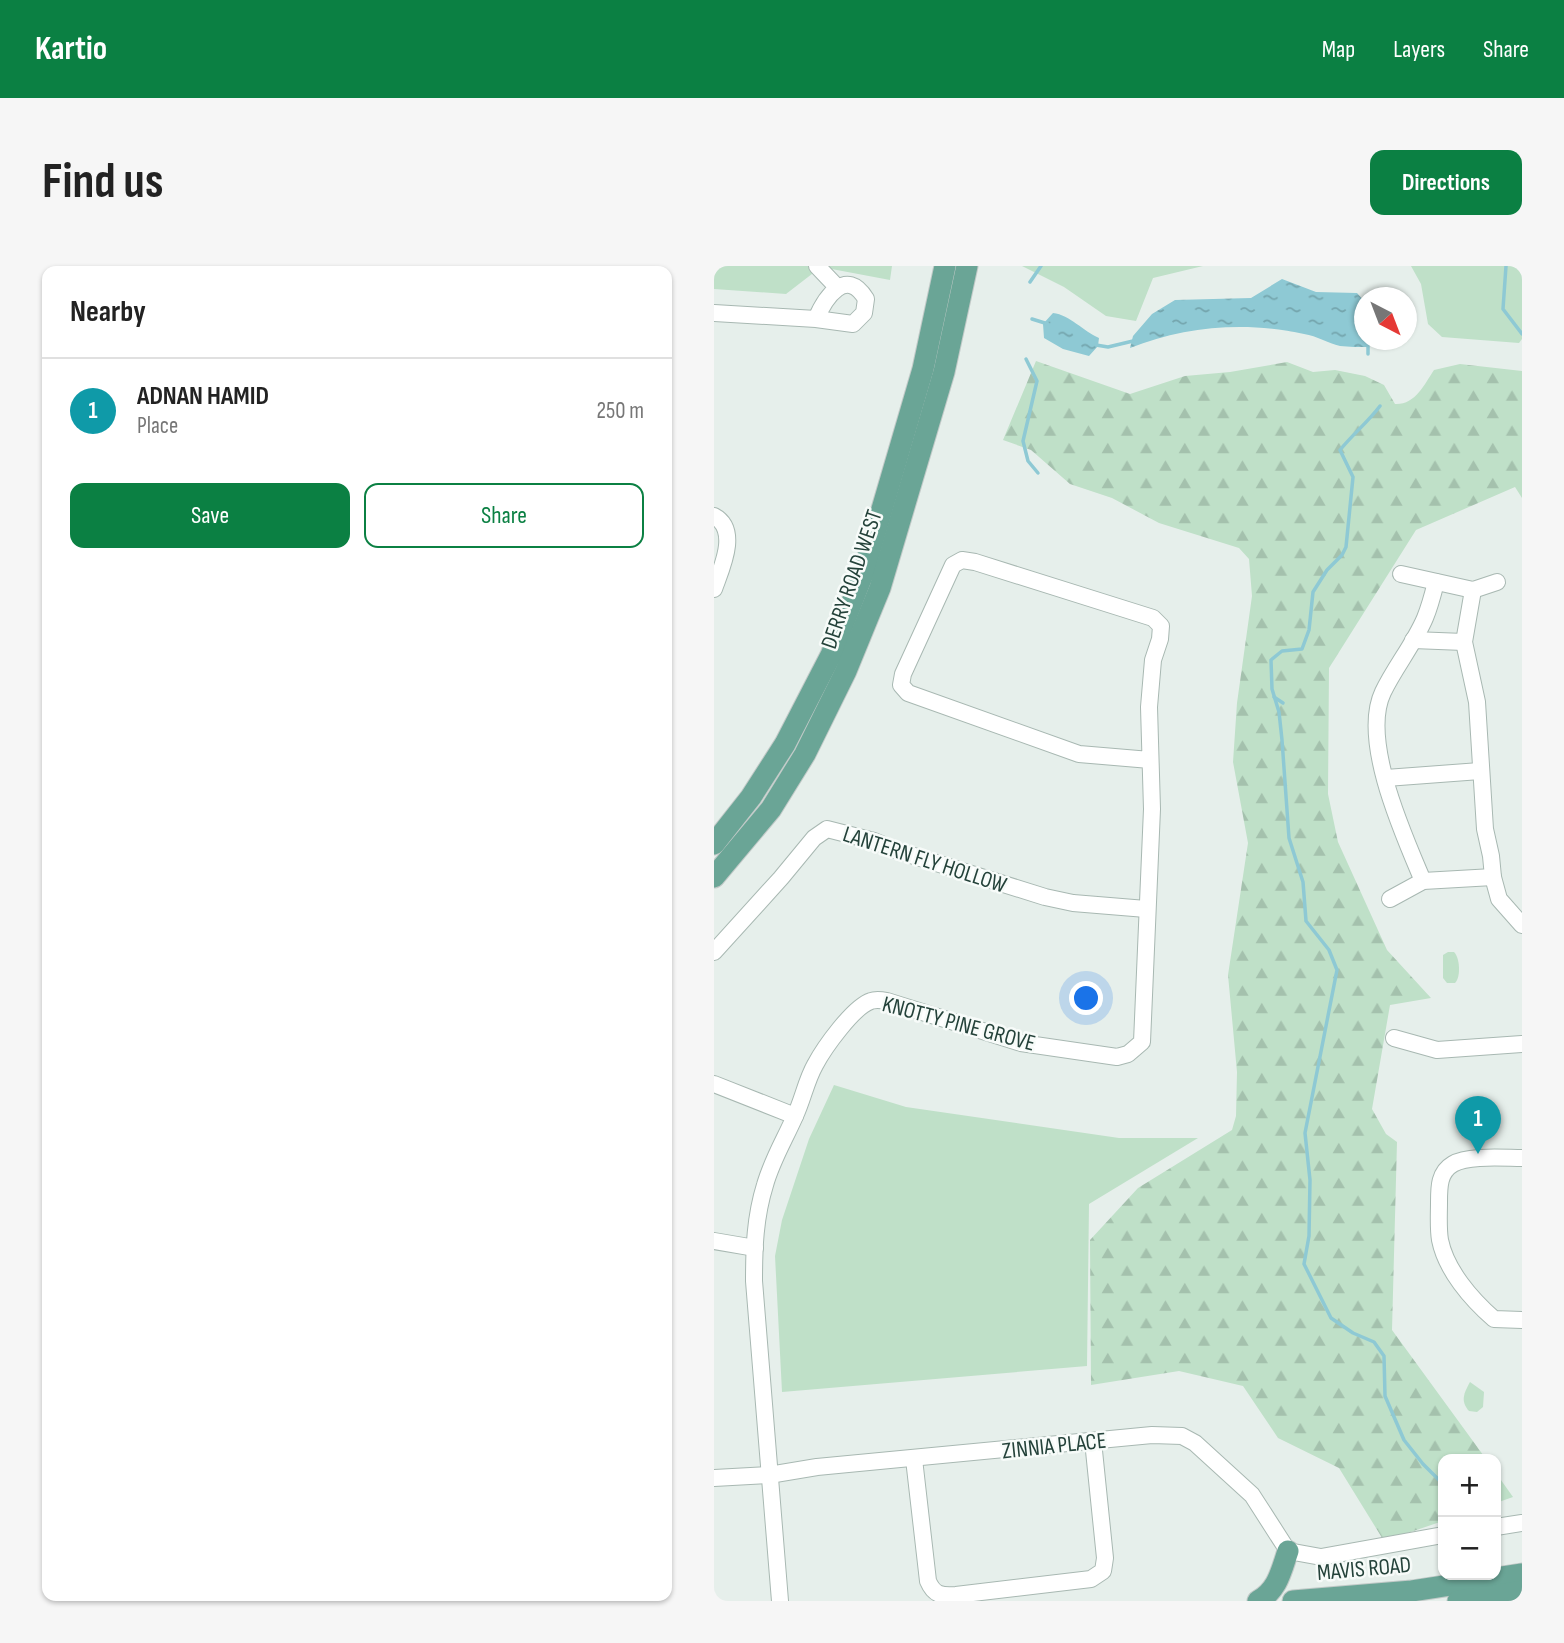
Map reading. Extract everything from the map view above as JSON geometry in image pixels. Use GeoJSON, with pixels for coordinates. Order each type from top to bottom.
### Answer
{"type":"FeatureCollection","features":[{"type":"Feature","properties":{"kind":"main road","name":"DERRY ROAD WEST"},"geometry":{"type":"LineString","coordinates":[[714,844],[751,797],[785,744],[831,655],[863,574],[923,369],[945,266]]}},
{"type":"Feature","properties":{"kind":"main road","name":"DERRY ROAD WEST"},"geometry":{"type":"LineString","coordinates":[[714,877],[771,809],[805,754],[846,671],[880,588],[944,372],[967,266]]}},
{"type":"Feature","properties":{"kind":"main road"},"geometry":{"type":"LineString","coordinates":[[1258,1601],[1273,1590],[1288,1551]]}},
{"type":"Feature","properties":{"kind":"main road","name":"MAVIS ROAD"},"geometry":{"type":"LineString","coordinates":[[1293,1601],[1412,1591],[1522,1574]]}},
{"type":"Feature","properties":{"kind":"main road"},"geometry":{"type":"LineString","coordinates":[[1458,1601],[1522,1591]]}},
{"type":"Feature","properties":{"kind":"street"},"geometry":{"type":"LineString","coordinates":[[817,266],[837,287]]}},
{"type":"Feature","properties":{"kind":"street"},"geometry":{"type":"LineString","coordinates":[[714,313],[853,324],[864,313],[866,299],[858,288],[845,284],[837,287],[824,300],[816,319]]}},
{"type":"Feature","properties":{"kind":"street"},"geometry":{"type":"LineString","coordinates":[[714,516],[726,530],[727,541],[714,589]]}},
{"type":"Feature","properties":{"kind":"street","name":"KNOTTY PINE GROVE"},"geometry":{"type":"LineString","coordinates":[[780,1601],[754,1281],[758,1210],[780,1145],[825,1048],[860,1007],[874,999],[1021,1044],[1117,1057],[1128,1054],[1142,1042],[1152,809],[1151,683],[1161,626],[1153,618],[975,562],[962,560],[953,565],[903,674],[901,685],[908,693],[1079,754],[1150,760]]}},
{"type":"Feature","properties":{"kind":"street"},"geometry":{"type":"LineString","coordinates":[[1401,574],[1473,590],[1497,582]]}},
{"type":"Feature","properties":{"kind":"street"},"geometry":{"type":"LineString","coordinates":[[1423,881],[1394,814],[1380,755],[1377,708],[1382,693],[1425,618],[1436,582]]}},
{"type":"Feature","properties":{"kind":"street"},"geometry":{"type":"LineString","coordinates":[[1473,590],[1464,642],[1477,702],[1485,829],[1499,900],[1522,925]]}},
{"type":"Feature","properties":{"kind":"street"},"geometry":{"type":"LineString","coordinates":[[1413,640],[1464,642]]}},
{"type":"Feature","properties":{"kind":"street"},"geometry":{"type":"LineString","coordinates":[[1386,778],[1480,771]]}},
{"type":"Feature","properties":{"kind":"street","name":"LANTERN FLY HOLLOW"},"geometry":{"type":"LineString","coordinates":[[714,951],[814,838],[827,829],[874,841],[1045,897],[1073,903],[1146,909]]}},
{"type":"Feature","properties":{"kind":"street"},"geometry":{"type":"LineString","coordinates":[[1390,899],[1423,881],[1493,877]]}},
{"type":"Feature","properties":{"kind":"street"},"geometry":{"type":"LineString","coordinates":[[1394,1038],[1437,1049],[1522,1044]]}},
{"type":"Feature","properties":{"kind":"street"},"geometry":{"type":"LineString","coordinates":[[714,1084],[795,1116]]}},
{"type":"Feature","properties":{"kind":"street"},"geometry":{"type":"LineString","coordinates":[[1522,1158],[1468,1159],[1456,1162],[1441,1178],[1439,1207],[1440,1239],[1449,1264],[1466,1289],[1494,1319],[1522,1320]]}},
{"type":"Feature","properties":{"kind":"street"},"geometry":{"type":"LineString","coordinates":[[714,1241],[755,1248]]}},
{"type":"Feature","properties":{"kind":"street","name":"ZINNIA PLACE"},"geometry":{"type":"LineString","coordinates":[[714,1478],[769,1475],[817,1467],[1160,1434],[1182,1436],[1189,1439],[1252,1495],[1288,1551]]}},
{"type":"Feature","properties":{"kind":"street"},"geometry":{"type":"LineString","coordinates":[[914,1459],[928,1581],[936,1594],[956,1595],[1091,1579],[1103,1571],[1105,1558],[1093,1441]]}},
{"type":"Feature","properties":{"kind":"street"},"geometry":{"type":"LineString","coordinates":[[1501,1526],[1522,1523]]}},
{"type":"Feature","properties":{"kind":"street"},"geometry":{"type":"LineString","coordinates":[[1288,1551],[1321,1557],[1438,1536]]}},
{"type":"Feature","properties":{"kind":"green space"},"geometry":{"type":"Polygon","coordinates":[[[714,266],[892,266],[890,280],[821,267],[786,294],[714,289],[714,266]]]}},
{"type":"Feature","properties":{"kind":"green space"},"geometry":{"type":"Polygon","coordinates":[[[1022,266],[1203,266],[1153,278],[1136,321],[1106,316],[1064,287],[1022,266]]]}},
{"type":"Feature","properties":{"kind":"green space"},"geometry":{"type":"Polygon","coordinates":[[[1411,266],[1522,266],[1522,339],[1519,343],[1442,337],[1428,324],[1421,284],[1411,266]]]}},
{"type":"Feature","properties":{"kind":"green space"},"geometry":{"type":"Polygon","coordinates":[[[1036,361],[1130,394],[1185,376],[1230,372],[1287,362],[1313,372],[1335,370],[1365,376],[1384,385],[1395,404],[1413,398],[1434,370],[1460,364],[1522,371],[1522,498],[1515,487],[1416,530],[1329,668],[1328,794],[1338,842],[1387,950],[1431,998],[1390,1005],[1372,1109],[1386,1134],[1397,1142],[1392,1330],[1482,1454],[1438,1454],[1438,1523],[1384,1541],[1339,1468],[1278,1438],[1243,1386],[1179,1371],[1091,1385],[1090,1240],[1138,1188],[1232,1130],[1236,1116],[1237,1072],[1228,975],[1248,843],[1233,762],[1237,703],[1252,596],[1249,559],[1239,548],[1159,523],[1112,498],[1070,484],[1031,450],[1003,440],[1036,361]]]}},
{"type":"Feature","properties":{"kind":"green space"},"geometry":{"type":"Polygon","coordinates":[[[1454,952],[1459,963],[1455,983],[1447,983],[1443,978],[1443,955],[1454,952]]]}},
{"type":"Feature","properties":{"kind":"green space"},"geometry":{"type":"Polygon","coordinates":[[[834,1085],[906,1107],[1119,1138],[1198,1138],[1089,1204],[1087,1366],[782,1392],[775,1256],[782,1220],[809,1139],[834,1085]]]}},
{"type":"Feature","properties":{"kind":"green space"},"geometry":{"type":"Polygon","coordinates":[[[1470,1382],[1484,1392],[1483,1407],[1477,1412],[1469,1411],[1464,1400],[1470,1382]]]}},
{"type":"Feature","properties":{"kind":"green space"},"geometry":{"type":"Polygon","coordinates":[[[1501,1480],[1513,1497],[1501,1501],[1501,1480]]]}},
{"type":"Feature","properties":{"kind":"water"},"geometry":{"type":"Polygon","coordinates":[[[1282,279],[1316,292],[1354,293],[1354,346],[1336,345],[1309,335],[1282,330],[1238,327],[1194,330],[1130,348],[1133,336],[1152,314],[1175,300],[1251,298],[1282,279]]]}},
{"type":"Feature","properties":{"kind":"water"},"geometry":{"type":"Polygon","coordinates":[[[1053,313],[1065,317],[1099,338],[1098,346],[1089,356],[1063,349],[1044,338],[1043,324],[1053,313]]]}},
{"type":"Feature","properties":{"kind":"waterway"},"geometry":{"type":"LineString","coordinates":[[1030,282],[1041,266]]}},
{"type":"Feature","properties":{"kind":"waterway"},"geometry":{"type":"LineString","coordinates":[[1506,266],[1503,309],[1522,334]]}},
{"type":"Feature","properties":{"kind":"waterway"},"geometry":{"type":"LineString","coordinates":[[1032,319],[1048,324]]}},
{"type":"Feature","properties":{"kind":"waterway"},"geometry":{"type":"LineString","coordinates":[[1096,345],[1108,347],[1133,341]]}},
{"type":"Feature","properties":{"kind":"waterway"},"geometry":{"type":"LineString","coordinates":[[1026,359],[1037,381],[1023,441],[1028,461],[1038,473]]}},
{"type":"Feature","properties":{"kind":"waterway"},"geometry":{"type":"LineString","coordinates":[[1380,406],[1340,450],[1353,477],[1346,547],[1313,592],[1309,630],[1302,649],[1282,651],[1271,660],[1272,689],[1279,712],[1289,838],[1303,882],[1306,921],[1329,950],[1337,970],[1305,1133],[1310,1180],[1309,1236],[1304,1264],[1331,1318],[1353,1333],[1374,1342],[1384,1356],[1385,1396],[1404,1440],[1438,1479]]}},
{"type":"Feature","properties":{"kind":"waterway"},"geometry":{"type":"LineString","coordinates":[[1274,697],[1283,703]]}},
{"type":"Feature","properties":{"kind":"place","name":"ADNAN HAMID"},"geometry":{"type":"Point","coordinates":[1478,1154]}}]}
